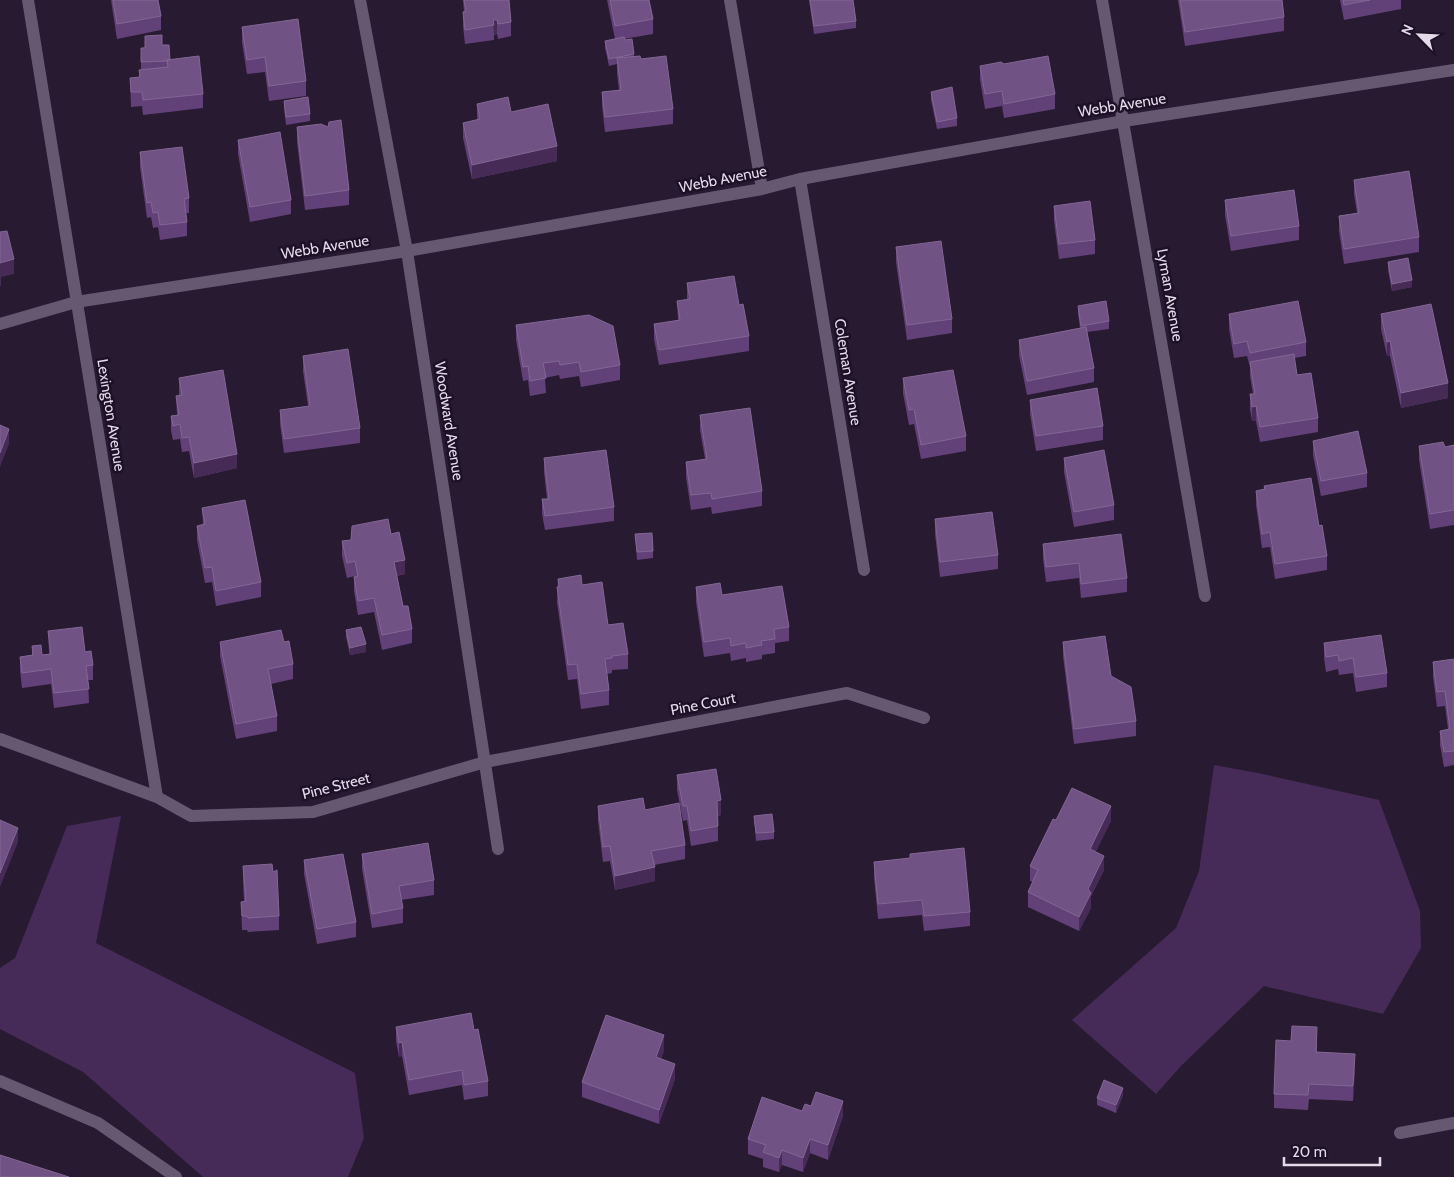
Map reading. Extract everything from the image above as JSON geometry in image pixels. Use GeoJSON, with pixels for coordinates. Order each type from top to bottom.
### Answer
{"type":"FeatureCollection","features":[{"type":"Feature","properties":{"kind":"street","name":"Lexington Avenue"},"geometry":{"type":"LineString","coordinates":[[28,0],[157,797]]}},
{"type":"Feature","properties":{"kind":"street","name":"Woodward Avenue"},"geometry":{"type":"LineString","coordinates":[[360,0],[407,251],[498,849]]}},
{"type":"Feature","properties":{"kind":"street"},"geometry":{"type":"LineString","coordinates":[[730,0],[762,189]]}},
{"type":"Feature","properties":{"kind":"street","name":"Lyman Avenue"},"geometry":{"type":"LineString","coordinates":[[1102,0],[1205,596]]}},
{"type":"Feature","properties":{"kind":"street","name":"Webb Avenue"},"geometry":{"type":"LineString","coordinates":[[0,324],[76,302],[407,251],[762,189],[800,179],[1124,121],[1454,70]]}},
{"type":"Feature","properties":{"kind":"street","name":"Coleman Avenue"},"geometry":{"type":"LineString","coordinates":[[800,179],[864,570]]}},
{"type":"Feature","properties":{"kind":"street","name":"Pine Court"},"geometry":{"type":"LineString","coordinates":[[485,762],[847,693],[924,718]]}},
{"type":"Feature","properties":{"kind":"street"},"geometry":{"type":"LineString","coordinates":[[0,739],[157,797]]}},
{"type":"Feature","properties":{"kind":"street","name":"Pine Street"},"geometry":{"type":"LineString","coordinates":[[157,797],[191,816],[313,812],[485,762]]}},
{"type":"Feature","properties":{"kind":"street"},"geometry":{"type":"LineString","coordinates":[[0,1081],[98,1123],[176,1177]]}},
{"type":"Feature","properties":{"kind":"street"},"geometry":{"type":"LineString","coordinates":[[1400,1133],[1454,1123]]}},
{"type":"Feature","properties":{"kind":"shaded area"},"geometry":{"type":"Polygon","coordinates":[[[1214,765],[1379,800],[1420,911],[1421,948],[1383,1014],[1264,986],[1182,1065],[1156,1094],[1072,1020],[1176,928],[1199,871],[1214,765]]]}},
{"type":"Feature","properties":{"kind":"shaded area"},"geometry":{"type":"Polygon","coordinates":[[[121,816],[96,943],[355,1073],[364,1138],[348,1177],[203,1177],[83,1072],[0,1029],[0,968],[15,958],[67,826],[121,816]]]}},
{"type":"Feature","properties":{"kind":"building"},"geometry":{"type":"Polygon","coordinates":[[[113,0],[158,0],[161,16],[117,24],[113,0]]]}},
{"type":"Feature","properties":{"kind":"building"},"geometry":{"type":"Polygon","coordinates":[[[464,0],[509,0],[511,22],[498,24],[497,20],[493,20],[494,25],[465,30],[463,12],[466,11],[464,0]]]}},
{"type":"Feature","properties":{"kind":"building"},"geometry":{"type":"Polygon","coordinates":[[[610,0],[649,0],[653,19],[615,26],[610,0]]]}},
{"type":"Feature","properties":{"kind":"building"},"geometry":{"type":"Polygon","coordinates":[[[810,0],[853,0],[856,21],[814,26],[810,0]]]}},
{"type":"Feature","properties":{"kind":"building"},"geometry":{"type":"Polygon","coordinates":[[[1180,0],[1282,0],[1284,17],[1185,32],[1180,0]]]}},
{"type":"Feature","properties":{"kind":"building"},"geometry":{"type":"Polygon","coordinates":[[[1343,0],[1370,0],[1344,5],[1343,0]]]}},
{"type":"Feature","properties":{"kind":"building"},"geometry":{"type":"Polygon","coordinates":[[[298,19],[306,81],[269,86],[265,57],[247,60],[242,27],[298,19]]]}},
{"type":"Feature","properties":{"kind":"building"},"geometry":{"type":"Polygon","coordinates":[[[162,35],[162,45],[169,45],[170,60],[141,62],[141,48],[145,48],[145,36],[162,35]]]}},
{"type":"Feature","properties":{"kind":"building"},"geometry":{"type":"Polygon","coordinates":[[[624,37],[625,40],[632,39],[634,54],[609,59],[605,41],[624,37]]]}},
{"type":"Feature","properties":{"kind":"building"},"geometry":{"type":"Polygon","coordinates":[[[199,56],[203,94],[143,100],[142,92],[131,92],[130,78],[140,77],[139,70],[168,67],[167,60],[199,56]]]}},
{"type":"Feature","properties":{"kind":"building"},"geometry":{"type":"Polygon","coordinates":[[[640,56],[641,59],[666,56],[673,109],[605,117],[602,92],[621,90],[617,58],[640,56]]]}},
{"type":"Feature","properties":{"kind":"building"},"geometry":{"type":"Polygon","coordinates":[[[1048,56],[1055,94],[1004,104],[1002,91],[985,94],[980,66],[1001,62],[1004,64],[1048,56]]]}},
{"type":"Feature","properties":{"kind":"building"},"geometry":{"type":"Polygon","coordinates":[[[952,87],[957,118],[937,122],[931,92],[952,87]]]}},
{"type":"Feature","properties":{"kind":"building"},"geometry":{"type":"Polygon","coordinates":[[[308,97],[310,114],[286,117],[284,101],[308,97]]]}},
{"type":"Feature","properties":{"kind":"building"},"geometry":{"type":"Polygon","coordinates":[[[508,97],[511,112],[548,104],[557,146],[472,165],[463,123],[480,119],[477,104],[508,97]]]}},
{"type":"Feature","properties":{"kind":"building"},"geometry":{"type":"Polygon","coordinates":[[[341,120],[349,190],[305,196],[297,127],[321,124],[328,127],[329,122],[341,120]]]}},
{"type":"Feature","properties":{"kind":"building"},"geometry":{"type":"Polygon","coordinates":[[[280,132],[291,200],[250,207],[238,140],[280,132]]]}},
{"type":"Feature","properties":{"kind":"building"},"geometry":{"type":"Polygon","coordinates":[[[182,147],[189,198],[184,199],[187,222],[160,225],[158,212],[153,213],[151,202],[147,203],[140,152],[182,147]]]}},
{"type":"Feature","properties":{"kind":"building"},"geometry":{"type":"Polygon","coordinates":[[[1409,171],[1419,237],[1344,249],[1339,216],[1359,213],[1354,180],[1409,171]]]}},
{"type":"Feature","properties":{"kind":"building"},"geometry":{"type":"Polygon","coordinates":[[[1294,190],[1299,226],[1231,236],[1225,200],[1294,190]]]}},
{"type":"Feature","properties":{"kind":"building"},"geometry":{"type":"Polygon","coordinates":[[[1090,201],[1095,240],[1059,244],[1054,206],[1090,201]]]}},
{"type":"Feature","properties":{"kind":"building"},"geometry":{"type":"Polygon","coordinates":[[[7,231],[14,259],[0,263],[0,232],[7,231]]]}},
{"type":"Feature","properties":{"kind":"building"},"geometry":{"type":"Polygon","coordinates":[[[941,241],[952,319],[907,325],[896,247],[941,241]]]}},
{"type":"Feature","properties":{"kind":"building"},"geometry":{"type":"Polygon","coordinates":[[[1408,258],[1412,280],[1392,284],[1388,262],[1408,258]]]}},
{"type":"Feature","properties":{"kind":"building"},"geometry":{"type":"Polygon","coordinates":[[[734,276],[739,305],[743,304],[749,336],[659,350],[654,324],[680,320],[677,301],[690,299],[687,283],[734,276]]]}},
{"type":"Feature","properties":{"kind":"building"},"geometry":{"type":"Polygon","coordinates":[[[1106,301],[1109,321],[1081,326],[1078,306],[1106,301]]]}},
{"type":"Feature","properties":{"kind":"building"},"geometry":{"type":"Polygon","coordinates":[[[1298,301],[1306,342],[1250,353],[1247,341],[1234,344],[1229,314],[1298,301]]]}},
{"type":"Feature","properties":{"kind":"building"},"geometry":{"type":"Polygon","coordinates":[[[1431,304],[1448,383],[1401,393],[1390,341],[1387,342],[1381,314],[1431,304]]]}},
{"type":"Feature","properties":{"kind":"building"},"geometry":{"type":"Polygon","coordinates":[[[589,315],[613,326],[620,365],[581,372],[579,362],[560,365],[559,361],[543,363],[546,378],[530,381],[528,366],[523,367],[516,325],[589,315]]]}},
{"type":"Feature","properties":{"kind":"building"},"geometry":{"type":"Polygon","coordinates":[[[1086,327],[1094,368],[1027,381],[1019,340],[1086,327]]]}},
{"type":"Feature","properties":{"kind":"building"},"geometry":{"type":"Polygon","coordinates":[[[348,349],[360,428],[284,439],[280,410],[310,406],[303,356],[348,349]]]}},
{"type":"Feature","properties":{"kind":"building"},"geometry":{"type":"Polygon","coordinates":[[[1294,354],[1297,375],[1311,373],[1318,418],[1260,427],[1256,406],[1252,407],[1250,394],[1255,394],[1250,362],[1294,354]]]}},
{"type":"Feature","properties":{"kind":"building"},"geometry":{"type":"Polygon","coordinates":[[[223,370],[237,454],[194,463],[189,437],[182,438],[180,424],[173,426],[171,416],[179,415],[176,396],[182,395],[179,378],[223,370]]]}},
{"type":"Feature","properties":{"kind":"building"},"geometry":{"type":"Polygon","coordinates":[[[953,370],[966,436],[921,445],[914,409],[909,410],[903,378],[953,370]]]}},
{"type":"Feature","properties":{"kind":"building"},"geometry":{"type":"Polygon","coordinates":[[[1097,388],[1103,426],[1036,436],[1030,400],[1097,388]]]}},
{"type":"Feature","properties":{"kind":"building"},"geometry":{"type":"Polygon","coordinates":[[[750,408],[762,491],[712,499],[711,493],[691,495],[686,462],[707,459],[700,415],[750,408]]]}},
{"type":"Feature","properties":{"kind":"building"},"geometry":{"type":"Polygon","coordinates":[[[0,425],[9,429],[0,453],[0,425]]]}},
{"type":"Feature","properties":{"kind":"building"},"geometry":{"type":"Polygon","coordinates":[[[1358,431],[1367,473],[1321,481],[1313,441],[1358,431]]]}},
{"type":"Feature","properties":{"kind":"building"},"geometry":{"type":"Polygon","coordinates":[[[1443,442],[1445,447],[1454,445],[1454,510],[1430,514],[1419,446],[1443,442]]]}},
{"type":"Feature","properties":{"kind":"building"},"geometry":{"type":"Polygon","coordinates":[[[606,450],[614,507],[545,516],[542,499],[549,499],[544,458],[606,450]]]}},
{"type":"Feature","properties":{"kind":"building"},"geometry":{"type":"Polygon","coordinates":[[[1104,450],[1114,505],[1074,512],[1064,458],[1104,450]]]}},
{"type":"Feature","properties":{"kind":"building"},"geometry":{"type":"Polygon","coordinates":[[[1311,478],[1319,526],[1322,525],[1327,556],[1275,564],[1270,532],[1262,534],[1256,491],[1265,489],[1264,486],[1311,478]]]}},
{"type":"Feature","properties":{"kind":"building"},"geometry":{"type":"Polygon","coordinates":[[[245,500],[261,582],[216,591],[212,567],[205,568],[197,526],[205,524],[202,508],[245,500]]]}},
{"type":"Feature","properties":{"kind":"building"},"geometry":{"type":"Polygon","coordinates":[[[992,512],[998,555],[940,562],[935,519],[992,512]]]}},
{"type":"Feature","properties":{"kind":"building"},"geometry":{"type":"Polygon","coordinates":[[[388,519],[391,534],[399,532],[405,560],[394,562],[403,606],[408,606],[412,629],[382,635],[374,598],[358,601],[354,577],[358,576],[355,561],[347,563],[342,541],[351,540],[352,526],[388,519]]]}},
{"type":"Feature","properties":{"kind":"building"},"geometry":{"type":"Polygon","coordinates":[[[652,533],[653,551],[637,552],[635,534],[652,533]]]}},
{"type":"Feature","properties":{"kind":"building"},"geometry":{"type":"Polygon","coordinates":[[[1121,534],[1127,578],[1081,584],[1079,563],[1046,567],[1043,544],[1121,534]]]}},
{"type":"Feature","properties":{"kind":"building"},"geometry":{"type":"Polygon","coordinates":[[[581,575],[582,585],[602,582],[608,625],[623,623],[628,654],[605,659],[609,690],[581,694],[577,664],[568,665],[557,587],[559,587],[558,579],[581,575]]]}},
{"type":"Feature","properties":{"kind":"building"},"geometry":{"type":"Polygon","coordinates":[[[720,583],[722,595],[782,586],[789,627],[774,629],[775,639],[761,641],[762,645],[746,648],[746,643],[731,646],[730,638],[704,642],[696,587],[720,583]]]}},
{"type":"Feature","properties":{"kind":"building"},"geometry":{"type":"Polygon","coordinates":[[[82,627],[85,652],[91,651],[93,665],[86,666],[89,689],[54,693],[51,669],[22,673],[20,657],[33,655],[32,646],[41,645],[42,655],[51,654],[48,631],[82,627]]]}},
{"type":"Feature","properties":{"kind":"building"},"geometry":{"type":"Polygon","coordinates":[[[361,627],[366,644],[350,648],[346,630],[361,627]]]}},
{"type":"Feature","properties":{"kind":"building"},"geometry":{"type":"Polygon","coordinates":[[[281,630],[284,642],[289,641],[293,664],[268,669],[277,716],[236,724],[220,642],[281,630]]]}},
{"type":"Feature","properties":{"kind":"building"},"geometry":{"type":"Polygon","coordinates":[[[1381,635],[1387,673],[1356,677],[1353,658],[1339,661],[1338,655],[1326,657],[1324,643],[1381,635]]]}},
{"type":"Feature","properties":{"kind":"building"},"geometry":{"type":"Polygon","coordinates":[[[1105,636],[1111,676],[1131,687],[1136,721],[1074,729],[1063,642],[1105,636]]]}},
{"type":"Feature","properties":{"kind":"building"},"geometry":{"type":"Polygon","coordinates":[[[1454,659],[1454,751],[1444,752],[1440,731],[1450,729],[1445,691],[1437,692],[1433,662],[1454,659]]]}},
{"type":"Feature","properties":{"kind":"building"},"geometry":{"type":"Polygon","coordinates":[[[716,769],[721,800],[717,801],[718,826],[691,831],[687,806],[683,806],[677,775],[716,769]]]}},
{"type":"Feature","properties":{"kind":"building"},"geometry":{"type":"Polygon","coordinates":[[[1072,788],[1111,806],[1090,849],[1104,856],[1088,889],[1091,893],[1079,917],[1028,892],[1038,870],[1030,866],[1053,819],[1056,820],[1072,788]]]}},
{"type":"Feature","properties":{"kind":"building"},"geometry":{"type":"Polygon","coordinates":[[[643,798],[645,810],[679,803],[685,845],[651,851],[655,867],[615,876],[610,846],[603,847],[598,806],[643,798]]]}},
{"type":"Feature","properties":{"kind":"building"},"geometry":{"type":"Polygon","coordinates":[[[772,814],[774,832],[756,833],[754,816],[772,814]]]}},
{"type":"Feature","properties":{"kind":"building"},"geometry":{"type":"Polygon","coordinates":[[[0,820],[18,828],[0,873],[0,820]]]}},
{"type":"Feature","properties":{"kind":"building"},"geometry":{"type":"Polygon","coordinates":[[[428,843],[434,880],[399,886],[403,908],[372,914],[362,854],[428,843]]]}},
{"type":"Feature","properties":{"kind":"building"},"geometry":{"type":"Polygon","coordinates":[[[964,848],[970,912],[924,916],[922,900],[878,904],[874,862],[910,858],[910,854],[964,848]]]}},
{"type":"Feature","properties":{"kind":"building"},"geometry":{"type":"Polygon","coordinates":[[[343,854],[356,922],[317,929],[304,860],[343,854]]]}},
{"type":"Feature","properties":{"kind":"building"},"geometry":{"type":"Polygon","coordinates":[[[272,864],[273,872],[277,870],[279,916],[248,918],[247,916],[242,916],[241,902],[246,901],[243,866],[272,864]]]}},
{"type":"Feature","properties":{"kind":"building"},"geometry":{"type":"Polygon","coordinates":[[[471,1013],[474,1030],[478,1029],[488,1081],[464,1085],[462,1070],[409,1080],[402,1042],[399,1043],[396,1027],[471,1013]]]}},
{"type":"Feature","properties":{"kind":"building"},"geometry":{"type":"Polygon","coordinates":[[[606,1015],[664,1035],[656,1057],[675,1064],[659,1110],[582,1082],[606,1015]]]}},
{"type":"Feature","properties":{"kind":"building"},"geometry":{"type":"Polygon","coordinates":[[[1292,1026],[1317,1027],[1316,1052],[1355,1054],[1353,1086],[1309,1084],[1308,1095],[1274,1094],[1276,1040],[1291,1041],[1292,1026]]]}},
{"type":"Feature","properties":{"kind":"building"},"geometry":{"type":"Polygon","coordinates":[[[1104,1080],[1123,1088],[1116,1105],[1097,1098],[1104,1080]]]}},
{"type":"Feature","properties":{"kind":"building"},"geometry":{"type":"Polygon","coordinates":[[[816,1092],[843,1101],[828,1145],[810,1139],[803,1158],[782,1150],[779,1158],[763,1152],[766,1145],[748,1139],[762,1097],[802,1111],[805,1104],[811,1106],[816,1092]]]}},
{"type":"Feature","properties":{"kind":"building"},"geometry":{"type":"Polygon","coordinates":[[[0,1155],[69,1177],[0,1177],[0,1155]]]}}]}
